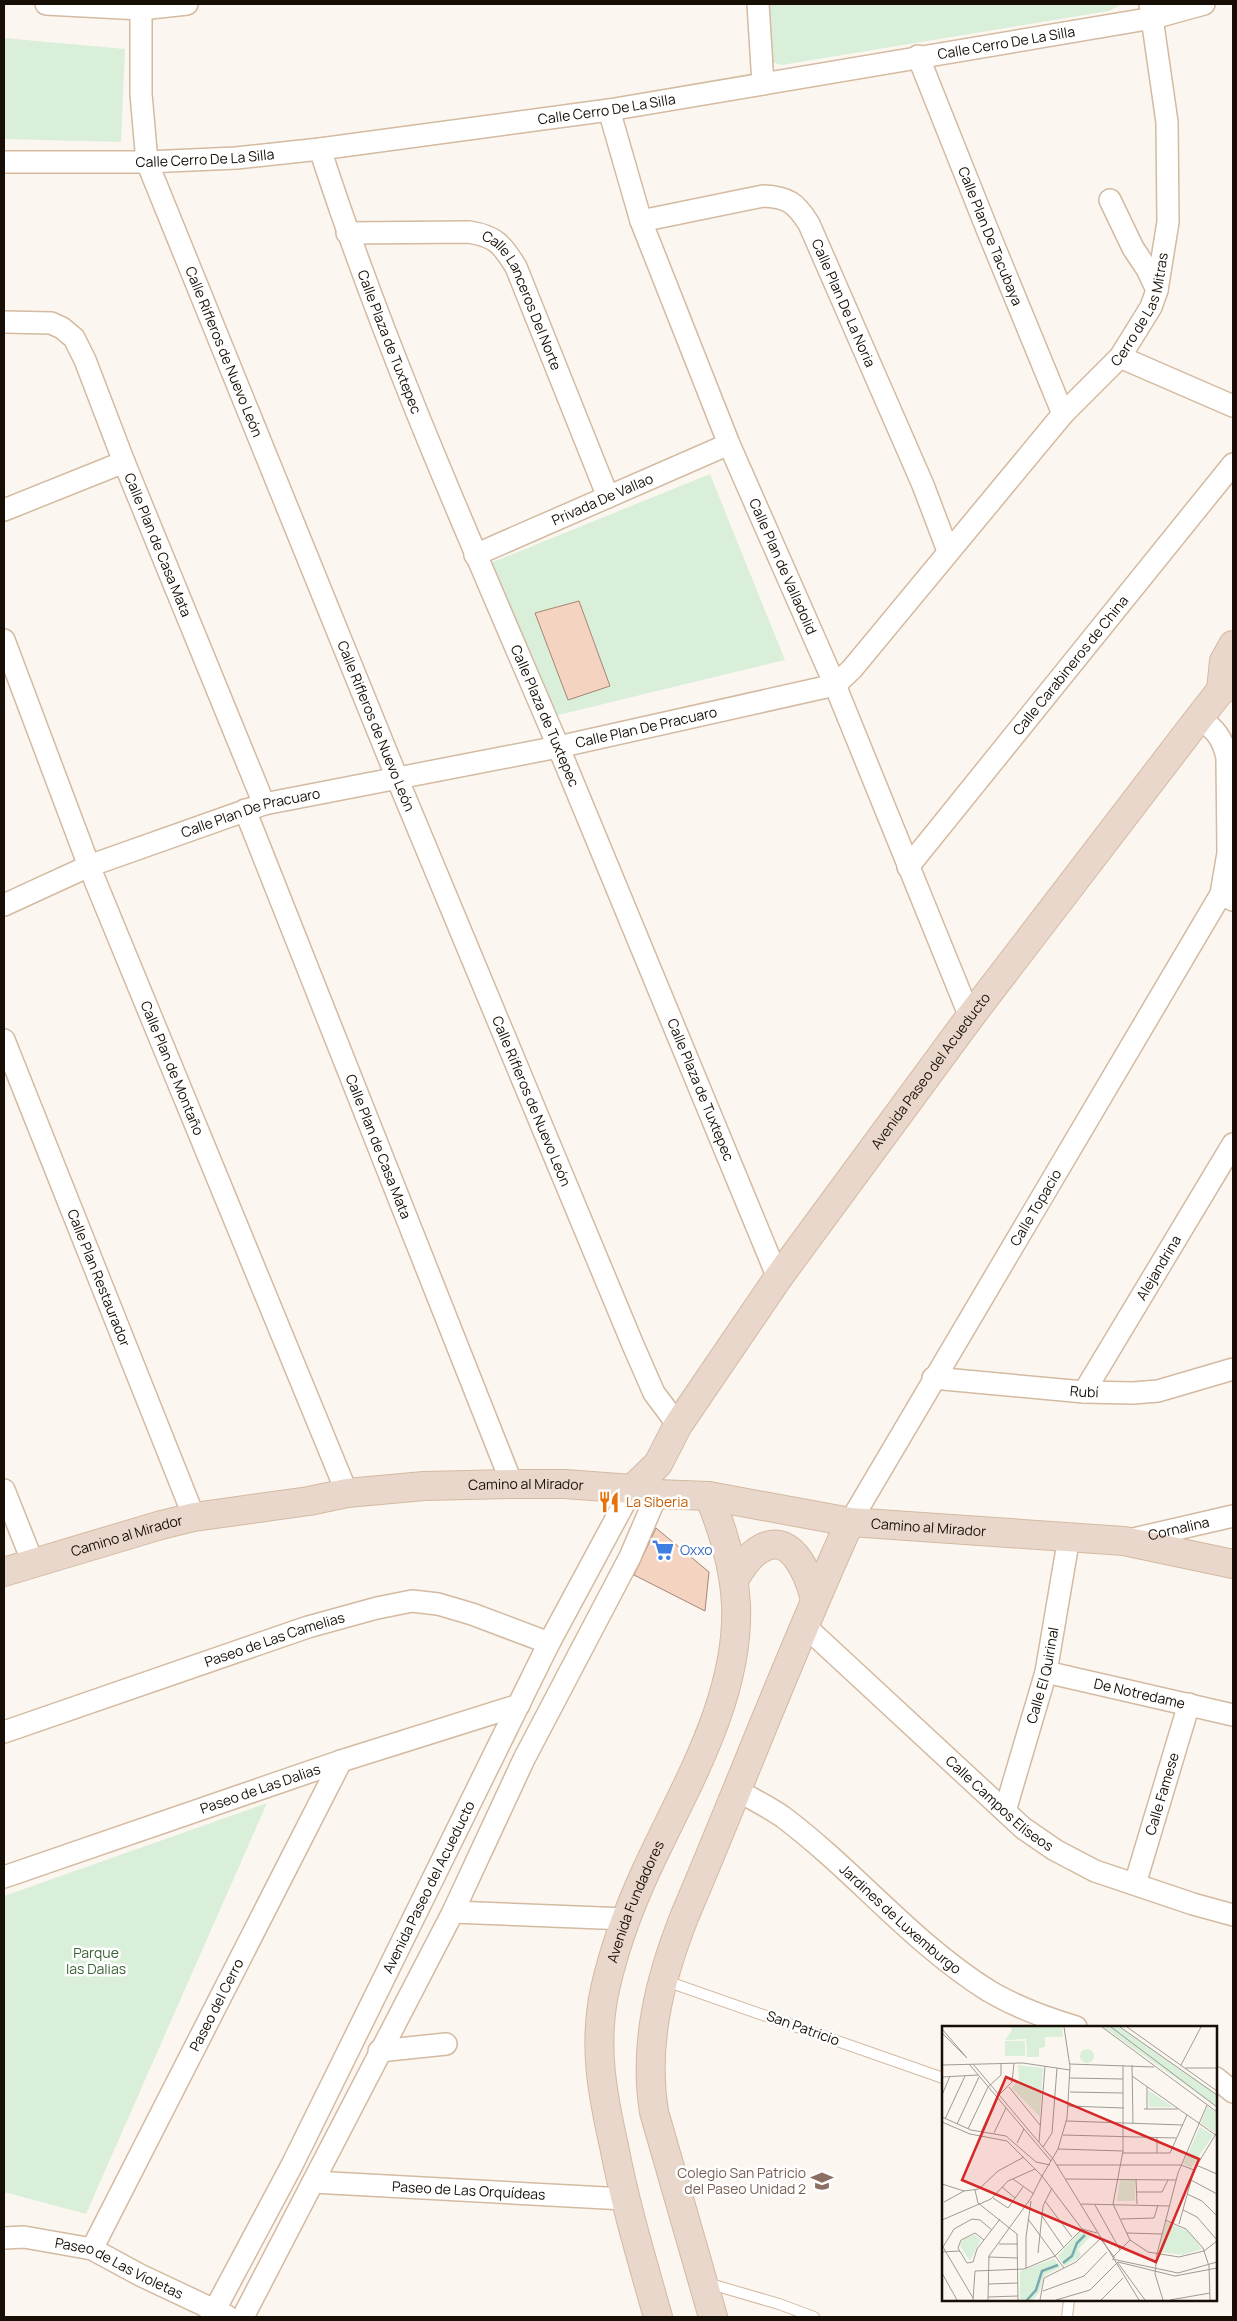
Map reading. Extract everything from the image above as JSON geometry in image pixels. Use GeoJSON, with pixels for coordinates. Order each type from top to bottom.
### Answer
{"type":"FeatureCollection","features":[{"type":"Feature","properties":{"kind":"main road","name":"Avenida Paseo del Acueducto"},"geometry":{"type":"LineString","coordinates":[[644,1492],[678,1425],[778,1278],[970,1017],[1199,718],[1229,670]]}},
{"type":"Feature","properties":{"kind":"main road","name":"Camino al Mirador"},"geometry":{"type":"LineString","coordinates":[[4,1572],[194,1517],[309,1501],[347,1493],[424,1486],[512,1484],[565,1484],[709,1496],[850,1522],[1124,1541],[1233,1564]]}},
{"type":"Feature","properties":{"kind":"main road","name":"Avenida Fundadores"},"geometry":{"type":"LineString","coordinates":[[658,2317],[624,2199],[601,2088],[598,2062],[605,1990],[626,1919],[645,1873],[695,1767],[721,1700],[733,1650],[736,1606],[734,1580],[718,1517],[709,1496]]}},
{"type":"Feature","properties":{"kind":"main road"},"geometry":{"type":"LineString","coordinates":[[713,2317],[662,2147],[650,2090],[652,2031],[662,1979],[671,1949],[786,1669],[806,1627],[815,1599],[850,1522]]}},
{"type":"Feature","properties":{"kind":"main road"},"geometry":{"type":"LineString","coordinates":[[734,1580],[756,1552],[771,1545],[778,1545],[793,1551],[811,1583],[815,1599]]}},
{"type":"Feature","properties":{"kind":"street"},"geometry":{"type":"LineString","coordinates":[[46,4],[141,9],[187,4]]}},
{"type":"Feature","properties":{"kind":"street"},"geometry":{"type":"LineString","coordinates":[[758,4],[763,84]]}},
{"type":"Feature","properties":{"kind":"street","name":"Calle Cerro De La Silla"},"geometry":{"type":"LineString","coordinates":[[4,162],[146,162],[236,158],[320,149],[609,110],[918,56],[1152,11],[1204,4]]}},
{"type":"Feature","properties":{"kind":"street","name":"Calle Rifleros de Nuevo León"},"geometry":{"type":"LineString","coordinates":[[141,9],[141,94],[146,162],[397,778],[651,1387],[678,1425]]}},
{"type":"Feature","properties":{"kind":"street","name":"Cerro de Las Mitras"},"geometry":{"type":"LineString","coordinates":[[948,551],[1063,414],[1120,357],[1151,307],[1157,290],[1168,222],[1167,122],[1152,11]]}},
{"type":"Feature","properties":{"kind":"street","name":"Calle Plan De Tacubaya"},"geometry":{"type":"LineString","coordinates":[[918,56],[986,230],[1063,414]]}},
{"type":"Feature","properties":{"kind":"street","name":"Calle Plan de Valladolid"},"geometry":{"type":"LineString","coordinates":[[609,110],[641,221],[729,444],[835,685],[970,1017]]}},
{"type":"Feature","properties":{"kind":"street","name":"Calle Plaza de Tuxtepec"},"geometry":{"type":"LineString","coordinates":[[320,149],[347,233],[474,555],[558,747],[778,1278]]}},
{"type":"Feature","properties":{"kind":"street","name":"Calle Plan De La Noria"},"geometry":{"type":"LineString","coordinates":[[641,221],[763,196],[777,196],[790,201],[800,210],[809,224],[919,476],[948,551]]}},
{"type":"Feature","properties":{"kind":"street"},"geometry":{"type":"LineString","coordinates":[[1110,200],[1133,248],[1148,270],[1157,290]]}},
{"type":"Feature","properties":{"kind":"street","name":"Calle Lanceros Del Norte"},"geometry":{"type":"LineString","coordinates":[[347,233],[469,232],[485,234],[496,241],[516,267],[608,497]]}},
{"type":"Feature","properties":{"kind":"street","name":"Calle Plan de Casa Mata"},"geometry":{"type":"LineString","coordinates":[[12,321],[51,323],[62,328],[74,338],[85,360],[512,1484]]}},
{"type":"Feature","properties":{"kind":"street"},"geometry":{"type":"LineString","coordinates":[[1120,357],[1233,406]]}},
{"type":"Feature","properties":{"kind":"street","name":"Privada De Vallao"},"geometry":{"type":"LineString","coordinates":[[474,555],[729,444]]}},
{"type":"Feature","properties":{"kind":"street"},"geometry":{"type":"LineString","coordinates":[[4,510],[124,462]]}},
{"type":"Feature","properties":{"kind":"street","name":"Calle Carabineros de China"},"geometry":{"type":"LineString","coordinates":[[908,867],[1233,464]]}},
{"type":"Feature","properties":{"kind":"street"},"geometry":{"type":"LineString","coordinates":[[835,685],[852,669],[948,551]]}},
{"type":"Feature","properties":{"kind":"street","name":"Calle Plan de Montaño"},"geometry":{"type":"LineString","coordinates":[[4,640],[89,866],[347,1493]]}},
{"type":"Feature","properties":{"kind":"street","name":"Calle Plan De Pracuaro"},"geometry":{"type":"LineString","coordinates":[[4,905],[89,866],[255,807],[558,747],[835,685]]}},
{"type":"Feature","properties":{"kind":"street"},"geometry":{"type":"LineString","coordinates":[[1199,718],[1214,728],[1225,746],[1228,758],[1230,792],[1227,897]]}},
{"type":"Feature","properties":{"kind":"street","name":"Calle Topacio"},"geometry":{"type":"LineString","coordinates":[[850,1522],[933,1378],[1227,897]]}},
{"type":"Feature","properties":{"kind":"street","name":"Calle Plan Restaurador"},"geometry":{"type":"LineString","coordinates":[[4,1040],[194,1517]]}},
{"type":"Feature","properties":{"kind":"street","name":"Alejandrina"},"geometry":{"type":"LineString","coordinates":[[1084,1392],[1233,1144]]}},
{"type":"Feature","properties":{"kind":"street","name":"Rubí"},"geometry":{"type":"LineString","coordinates":[[933,1378],[1084,1392],[1158,1391],[1233,1369]]}},
{"type":"Feature","properties":{"kind":"street"},"geometry":{"type":"LineString","coordinates":[[4,1490],[33,1563]]}},
{"type":"Feature","properties":{"kind":"street","name":"Avenida Paseo del Acueducto"},"geometry":{"type":"LineString","coordinates":[[219,2315],[496,1746],[520,1705],[549,1643],[644,1492]]}},
{"type":"Feature","properties":{"kind":"street","name":"Avenida Paseo del Acueducto"},"geometry":{"type":"LineString","coordinates":[[243,2317],[379,2051],[453,1912],[524,1759],[630,1558],[644,1492]]}},
{"type":"Feature","properties":{"kind":"street","name":"Cornalina"},"geometry":{"type":"LineString","coordinates":[[1124,1541],[1233,1516]]}},
{"type":"Feature","properties":{"kind":"street","name":"Calle El Quirinal"},"geometry":{"type":"LineString","coordinates":[[1005,1811],[1046,1672],[1069,1536]]}},
{"type":"Feature","properties":{"kind":"street","name":"Paseo de Las Camelias"},"geometry":{"type":"LineString","coordinates":[[4,1732],[308,1627],[377,1608],[412,1601],[438,1604],[472,1614],[549,1643]]}},
{"type":"Feature","properties":{"kind":"street","name":"Calle Campos Elíseos"},"geometry":{"type":"LineString","coordinates":[[806,1627],[1023,1828],[1055,1850],[1095,1871],[1233,1915]]}},
{"type":"Feature","properties":{"kind":"street","name":"De Notredame"},"geometry":{"type":"LineString","coordinates":[[1046,1672],[1233,1715]]}},
{"type":"Feature","properties":{"kind":"street","name":"Calle Famese"},"geometry":{"type":"LineString","coordinates":[[1135,1884],[1189,1704]]}},
{"type":"Feature","properties":{"kind":"street","name":"Paseo de Las Dalias"},"geometry":{"type":"LineString","coordinates":[[4,1877],[342,1762],[520,1705]]}},
{"type":"Feature","properties":{"kind":"street"},"geometry":{"type":"LineString","coordinates":[[496,1746],[524,1759]]}},
{"type":"Feature","properties":{"kind":"street","name":"Paseo del Cerro"},"geometry":{"type":"LineString","coordinates":[[92,2249],[342,1762]]}},
{"type":"Feature","properties":{"kind":"street","name":"Jardines de Luxemburgo"},"geometry":{"type":"LineString","coordinates":[[737,1790],[782,1816],[830,1856],[878,1902],[951,1964],[989,1991],[1042,2016],[1073,2026]]}},
{"type":"Feature","properties":{"kind":"street"},"geometry":{"type":"LineString","coordinates":[[453,1912],[626,1919]]}},
{"type":"Feature","properties":{"kind":"street"},"geometry":{"type":"LineString","coordinates":[[379,2051],[446,2044]]}},
{"type":"Feature","properties":{"kind":"street"},"geometry":{"type":"LineString","coordinates":[[1217,2079],[1233,2092]]}},
{"type":"Feature","properties":{"kind":"street","name":"Paseo de Las Orquídeas"},"geometry":{"type":"LineString","coordinates":[[313,2182],[624,2199]]}},
{"type":"Feature","properties":{"kind":"street","name":"Paseo de Las Violetas"},"geometry":{"type":"LineString","coordinates":[[4,2238],[24,2237],[92,2249],[219,2315]]}},
{"type":"Feature","properties":{"kind":"lane","name":"San Patricio"},"geometry":{"type":"LineString","coordinates":[[662,1979],[942,2078]]}},
{"type":"Feature","properties":{"kind":"lane"},"geometry":{"type":"LineString","coordinates":[[704,2282],[779,2304],[814,2317]]}},
{"type":"Feature","properties":{"kind":"lane"},"geometry":{"type":"LineString","coordinates":[[1067,2317],[1069,2301]]}},
{"type":"Feature","properties":{"kind":"green space"},"geometry":{"type":"Polygon","coordinates":[[[761,4],[1122,4],[1109,11],[782,65],[768,61],[761,4]]]}},
{"type":"Feature","properties":{"kind":"green space"},"geometry":{"type":"Polygon","coordinates":[[[4,38],[125,49],[121,142],[4,139],[4,38]]]}},
{"type":"Feature","properties":{"kind":"green space"},"geometry":{"type":"Polygon","coordinates":[[[710,474],[785,660],[550,717],[488,564],[710,474]]]}},
{"type":"Feature","properties":{"kind":"green space","name":"Parque las Dalias"},"geometry":{"type":"Polygon","coordinates":[[[267,1803],[86,2214],[4,2192],[4,1896],[267,1803]]]}},
{"type":"Feature","properties":{"kind":"building"},"geometry":{"type":"Polygon","coordinates":[[[579,601],[610,686],[568,700],[535,613],[579,601]]]}},
{"type":"Feature","properties":{"kind":"building","name":"Oxxo"},"geometry":{"type":"Polygon","coordinates":[[[656,1528],[709,1572],[705,1611],[634,1575],[656,1528]]]}},
{"type":"Feature","properties":{"kind":"place","name":"La Siberia"},"geometry":{"type":"Point","coordinates":[609,1502]}},
{"type":"Feature","properties":{"kind":"place","name":"Oxxo"},"geometry":{"type":"Point","coordinates":[663,1550]}},
{"type":"Feature","properties":{"kind":"place","name":"Colegio San Patricio del Paseo Unidad 2"},"geometry":{"type":"Point","coordinates":[822,2181]}}]}
